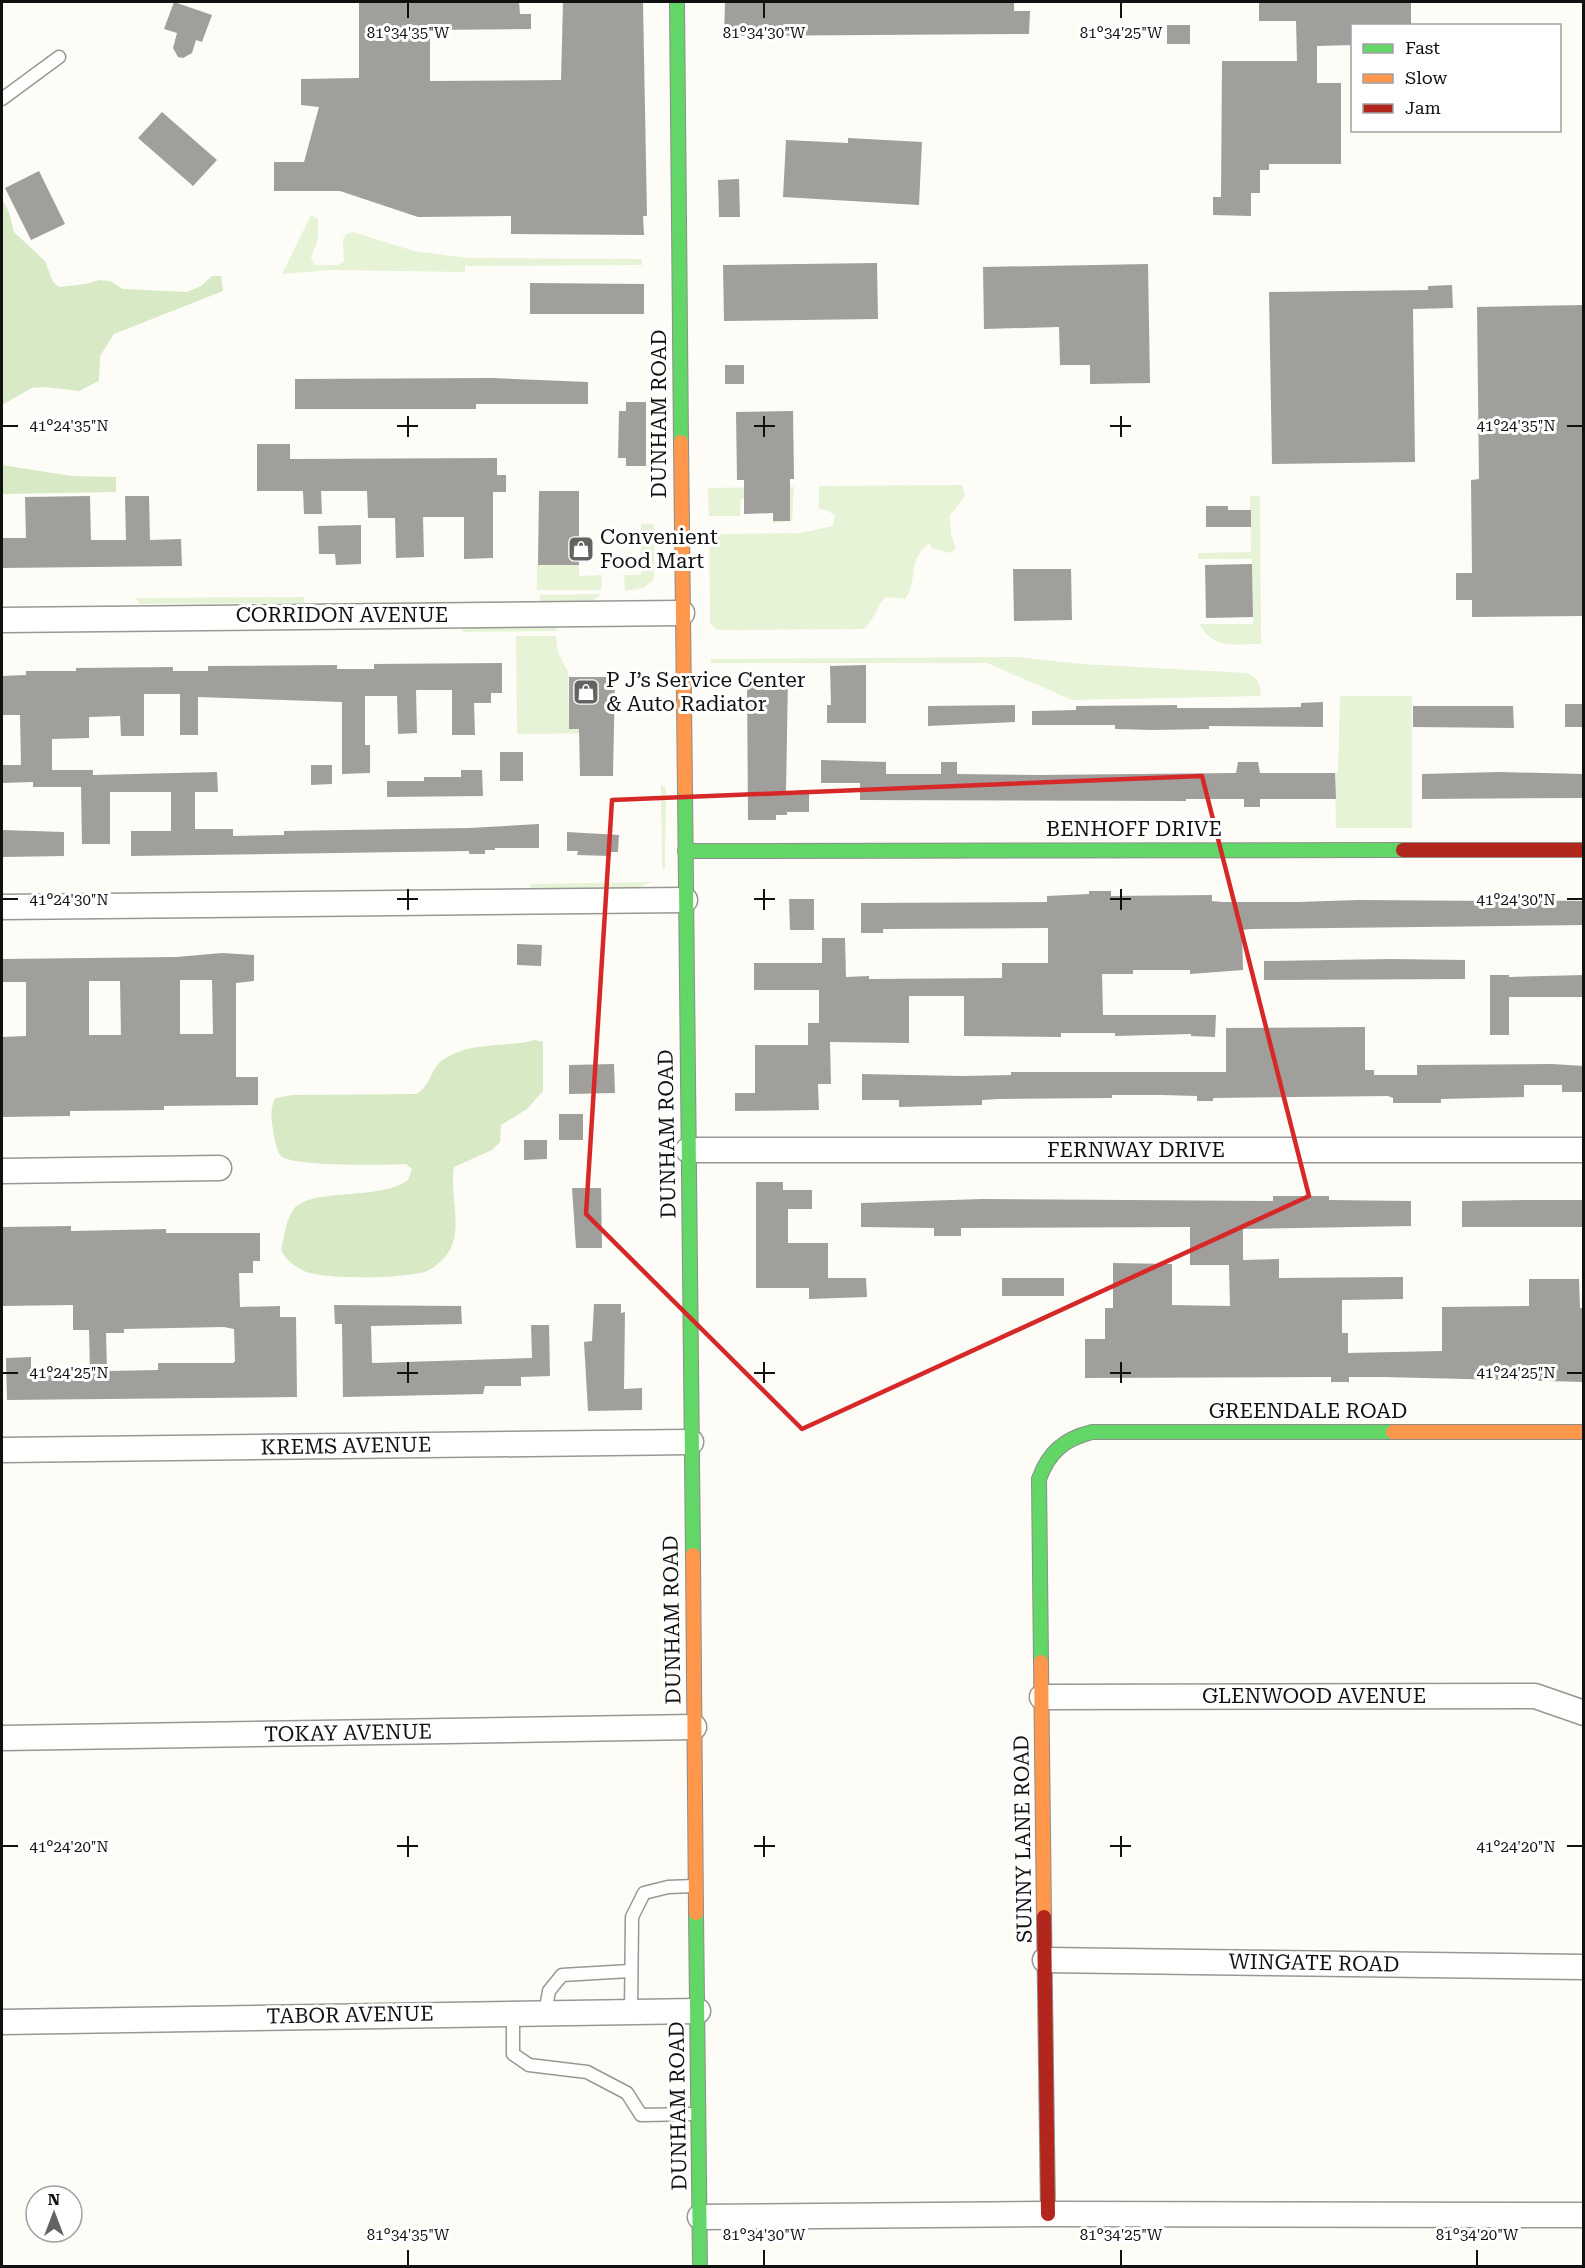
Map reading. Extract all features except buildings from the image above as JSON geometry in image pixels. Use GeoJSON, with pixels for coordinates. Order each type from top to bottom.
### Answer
{"type":"FeatureCollection","features":[{"type":"Feature","properties":{"kind":"street","name":"DUNHAM ROAD"},"geometry":{"type":"LineString","coordinates":[[677,2],[700,2266]]}},
{"type":"Feature","properties":{"kind":"street","name":"CORRIDON AVENUE"},"geometry":{"type":"LineString","coordinates":[[2,620],[682,613]]}},
{"type":"Feature","properties":{"kind":"street","name":"BENHOFF DRIVE"},"geometry":{"type":"LineString","coordinates":[[685,851],[1584,850]]}},
{"type":"Feature","properties":{"kind":"street"},"geometry":{"type":"LineString","coordinates":[[2,907],[685,900]]}},
{"type":"Feature","properties":{"kind":"street","name":"FERNWAY DRIVE"},"geometry":{"type":"LineString","coordinates":[[688,1150],[1584,1150]]}},
{"type":"Feature","properties":{"kind":"street"},"geometry":{"type":"LineString","coordinates":[[2,1171],[219,1168]]}},
{"type":"Feature","properties":{"kind":"street","name":"GREENDALE ROAD"},"geometry":{"type":"LineString","coordinates":[[1044,1463],[1061,1443],[1074,1436],[1092,1432],[1584,1432]]}},
{"type":"Feature","properties":{"kind":"street","name":"KREMS AVENUE"},"geometry":{"type":"LineString","coordinates":[[2,1450],[691,1442]]}},
{"type":"Feature","properties":{"kind":"street","name":"SUNNY LANE ROAD"},"geometry":{"type":"LineString","coordinates":[[1044,1463],[1039,1479],[1048,2214]]}},
{"type":"Feature","properties":{"kind":"street","name":"GLENWOOD AVENUE"},"geometry":{"type":"LineString","coordinates":[[1042,1697],[1535,1696],[1584,1713]]}},
{"type":"Feature","properties":{"kind":"street","name":"TOKAY AVENUE"},"geometry":{"type":"LineString","coordinates":[[2,1738],[694,1727]]}},
{"type":"Feature","properties":{"kind":"street","name":"WINGATE ROAD"},"geometry":{"type":"LineString","coordinates":[[1045,1960],[1584,1966]]}},
{"type":"Feature","properties":{"kind":"street","name":"TABOR AVENUE"},"geometry":{"type":"LineString","coordinates":[[2,2022],[698,2011]]}},
{"type":"Feature","properties":{"kind":"street"},"geometry":{"type":"LineString","coordinates":[[700,2217],[1048,2214],[1584,2215]]}},
{"type":"Feature","properties":{"kind":"lane"},"geometry":{"type":"LineString","coordinates":[[2,99],[59,57]]}},
{"type":"Feature","properties":{"kind":"lane"},"geometry":{"type":"LineString","coordinates":[[631,2013],[632,1917],[645,1893],[668,1887],[696,1886]]}},
{"type":"Feature","properties":{"kind":"lane"},"geometry":{"type":"LineString","coordinates":[[545,2013],[549,1991],[562,1975],[630,1971]]}},
{"type":"Feature","properties":{"kind":"lane"},"geometry":{"type":"LineString","coordinates":[[513,2014],[513,2054],[529,2065],[587,2072],[627,2093],[641,2115],[700,2114]]}},
{"type":"Feature","properties":{"kind":"highlighted area"},"geometry":{"type":"Polygon","coordinates":[[[1202,776],[1309,1196],[802,1429],[586,1214],[612,800],[1202,776]]]}},
{"type":"Feature","properties":{"kind":"green space"},"geometry":{"type":"Polygon","coordinates":[[[2,199],[9,212],[14,232],[45,261],[53,282],[59,287],[99,280],[110,281],[123,289],[187,292],[201,286],[212,276],[221,276],[223,291],[114,334],[100,356],[99,381],[79,391],[45,387],[32,388],[2,405],[2,199]]]}},
{"type":"Feature","properties":{"kind":"green space"},"geometry":{"type":"Polygon","coordinates":[[[311,215],[318,219],[318,240],[311,258],[315,265],[338,265],[344,261],[343,239],[346,234],[353,232],[414,251],[467,258],[642,259],[642,265],[465,266],[465,272],[329,270],[282,274],[311,215]]]}},
{"type":"Feature","properties":{"kind":"green space"},"geometry":{"type":"Polygon","coordinates":[[[2,465],[72,476],[116,477],[116,492],[2,494],[2,465]]]}},
{"type":"Feature","properties":{"kind":"green space"},"geometry":{"type":"Polygon","coordinates":[[[962,485],[965,496],[950,515],[951,534],[956,549],[950,553],[932,548],[930,543],[918,556],[912,584],[905,599],[886,597],[864,629],[717,630],[710,623],[709,534],[801,533],[833,526],[835,516],[829,511],[819,509],[819,486],[962,485]]]}},
{"type":"Feature","properties":{"kind":"green space"},"geometry":{"type":"Polygon","coordinates":[[[794,487],[792,521],[773,523],[773,521],[790,521],[790,491],[741,499],[740,516],[709,516],[708,488],[794,487]]]}},
{"type":"Feature","properties":{"kind":"green space"},"geometry":{"type":"Polygon","coordinates":[[[1250,496],[1260,496],[1261,644],[1226,644],[1211,638],[1200,624],[1253,624],[1252,559],[1198,559],[1198,553],[1251,552],[1250,496]]]}},
{"type":"Feature","properties":{"kind":"green space"},"geometry":{"type":"Polygon","coordinates":[[[641,524],[654,524],[654,579],[643,588],[625,591],[624,575],[641,575],[641,524]]]}},
{"type":"Feature","properties":{"kind":"green space"},"geometry":{"type":"Polygon","coordinates":[[[537,565],[579,565],[579,576],[602,575],[601,590],[537,590],[537,565]]]}},
{"type":"Feature","properties":{"kind":"green space"},"geometry":{"type":"Polygon","coordinates":[[[601,594],[593,601],[542,602],[539,595],[601,594]]]}},
{"type":"Feature","properties":{"kind":"green space"},"geometry":{"type":"Polygon","coordinates":[[[304,597],[304,603],[139,604],[136,598],[304,597]]]}},
{"type":"Feature","properties":{"kind":"green space"},"geometry":{"type":"Polygon","coordinates":[[[554,624],[557,631],[462,632],[465,625],[554,624]]]}},
{"type":"Feature","properties":{"kind":"green space"},"geometry":{"type":"Polygon","coordinates":[[[516,636],[556,636],[558,653],[568,672],[569,729],[613,729],[612,733],[517,734],[516,636]]]}},
{"type":"Feature","properties":{"kind":"green space"},"geometry":{"type":"Polygon","coordinates":[[[1017,657],[1081,664],[1247,673],[1258,682],[1261,696],[1072,700],[987,663],[711,663],[711,659],[1017,657]]]}},
{"type":"Feature","properties":{"kind":"green space"},"geometry":{"type":"Polygon","coordinates":[[[1340,696],[1412,696],[1412,828],[1336,828],[1335,773],[1338,773],[1340,696]]]}},
{"type":"Feature","properties":{"kind":"green space"},"geometry":{"type":"Polygon","coordinates":[[[661,785],[666,788],[665,869],[662,868],[661,785]]]}},
{"type":"Feature","properties":{"kind":"green space"},"geometry":{"type":"Polygon","coordinates":[[[652,882],[635,889],[531,890],[531,884],[652,882]]]}},
{"type":"Feature","properties":{"kind":"green space"},"geometry":{"type":"Polygon","coordinates":[[[535,1040],[543,1042],[543,1091],[527,1109],[501,1125],[500,1142],[492,1150],[454,1167],[455,1233],[453,1244],[438,1264],[417,1274],[346,1277],[314,1274],[304,1271],[288,1260],[281,1250],[289,1219],[293,1210],[301,1203],[329,1196],[364,1193],[396,1186],[408,1180],[412,1169],[406,1164],[321,1164],[289,1160],[281,1156],[272,1121],[272,1109],[276,1098],[292,1095],[416,1094],[425,1087],[439,1063],[455,1053],[477,1047],[535,1040]]]}},
{"type":"Feature","properties":{"kind":"traffic: fast"},"geometry":{"type":"LineString","coordinates":[[677,2],[681,442]]}},
{"type":"Feature","properties":{"kind":"traffic: fast"},"geometry":{"type":"LineString","coordinates":[[685,790],[693,1555]]}},
{"type":"Feature","properties":{"kind":"traffic: fast"},"geometry":{"type":"LineString","coordinates":[[685,851],[1403,850]]}},
{"type":"Feature","properties":{"kind":"traffic: fast"},"geometry":{"type":"LineString","coordinates":[[1041,1662],[1039,1479],[1053,1454],[1073,1438],[1092,1432],[1393,1432]]}},
{"type":"Feature","properties":{"kind":"traffic: fast"},"geometry":{"type":"LineString","coordinates":[[696,1913],[700,2266]]}},
{"type":"Feature","properties":{"kind":"traffic: slow"},"geometry":{"type":"LineString","coordinates":[[681,442],[685,790]]}},
{"type":"Feature","properties":{"kind":"traffic: slow"},"geometry":{"type":"LineString","coordinates":[[1393,1432],[1584,1432]]}},
{"type":"Feature","properties":{"kind":"traffic: slow"},"geometry":{"type":"LineString","coordinates":[[693,1555],[696,1913]]}},
{"type":"Feature","properties":{"kind":"traffic: slow"},"geometry":{"type":"LineString","coordinates":[[1041,1662],[1044,1917]]}},
{"type":"Feature","properties":{"kind":"traffic: jam"},"geometry":{"type":"LineString","coordinates":[[1403,850],[1584,850]]}},
{"type":"Feature","properties":{"kind":"traffic: jam"},"geometry":{"type":"LineString","coordinates":[[1044,1917],[1048,2214]]}},
{"type":"Feature","properties":{"kind":"place","name":"Convenient Food Mart"},"geometry":{"type":"Point","coordinates":[581,549]}},
{"type":"Feature","properties":{"kind":"place","name":"P J’s Service Center & Auto Radiator"},"geometry":{"type":"Point","coordinates":[586,692]}}]}
